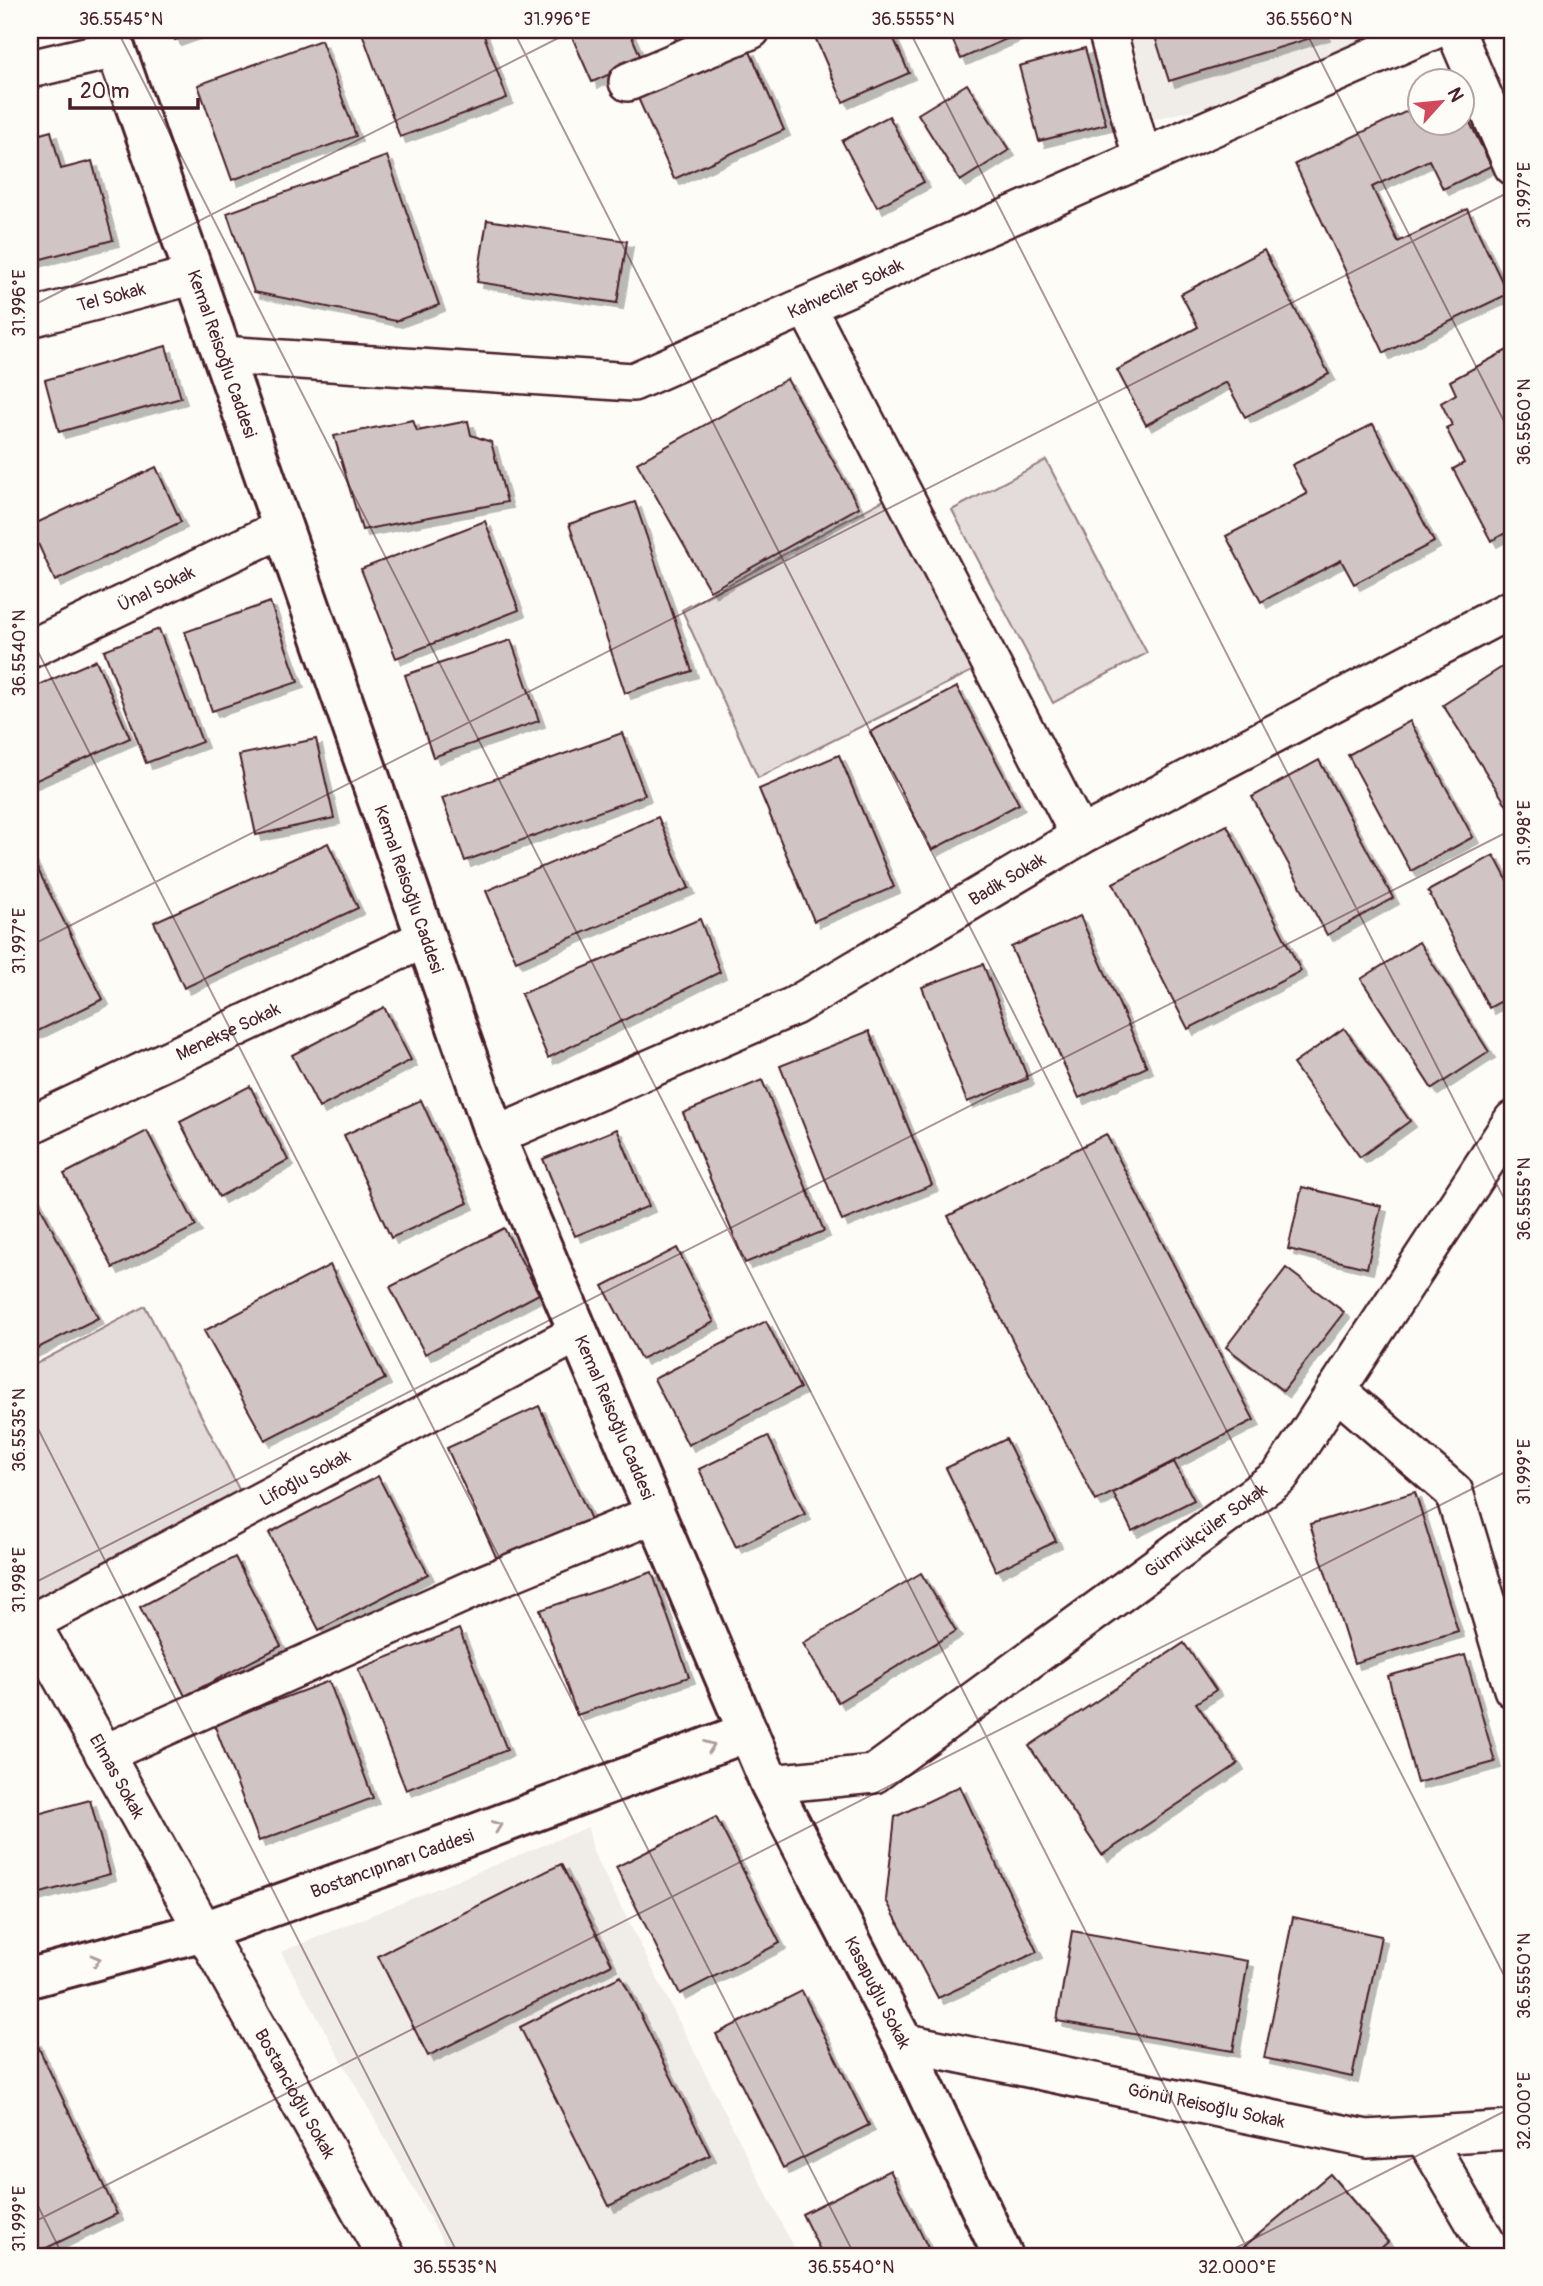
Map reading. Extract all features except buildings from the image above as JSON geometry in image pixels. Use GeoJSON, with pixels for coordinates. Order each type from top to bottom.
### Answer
{"type":"FeatureCollection","features":[{"type":"Feature","properties":{"kind":"street"},"geometry":{"type":"LineString","coordinates":[[628,82],[751,30]]}},
{"type":"Feature","properties":{"kind":"street"},"geometry":{"type":"LineString","coordinates":[[1107,30],[1142,158]]}},
{"type":"Feature","properties":{"kind":"street","name":"Kahveciler Sokak"},"geometry":{"type":"LineString","coordinates":[[222,355],[633,382],[1434,30]]}},
{"type":"Feature","properties":{"kind":"street"},"geometry":{"type":"LineString","coordinates":[[1455,30],[1513,166]]}},
{"type":"Feature","properties":{"kind":"street"},"geometry":{"type":"LineString","coordinates":[[30,69],[112,39]]}},
{"type":"Feature","properties":{"kind":"street","name":"Kemal Reisoğlu Caddesi"},"geometry":{"type":"LineString","coordinates":[[112,39],[495,1136],[748,1732]]}},
{"type":"Feature","properties":{"kind":"street","name":"Tel Sokak"},"geometry":{"type":"LineString","coordinates":[[30,318],[195,275]]}},
{"type":"Feature","properties":{"kind":"street"},"geometry":{"type":"LineString","coordinates":[[806,306],[1080,836]]}},
{"type":"Feature","properties":{"kind":"street","name":"Ünal Sokak"},"geometry":{"type":"LineString","coordinates":[[30,649],[283,528]]}},
{"type":"Feature","properties":{"kind":"street","name":"Badik Sokak"},"geometry":{"type":"LineString","coordinates":[[495,1136],[794,1006],[1080,836],[1513,608]]}},
{"type":"Feature","properties":{"kind":"street","name":"Menekşe Sokak"},"geometry":{"type":"LineString","coordinates":[[30,1125],[426,938]]}},
{"type":"Feature","properties":{"kind":"street","name":"Gümrükçüler Sokak"},"geometry":{"type":"LineString","coordinates":[[770,1784],[874,1774],[1280,1476],[1513,1120]]}},
{"type":"Feature","properties":{"kind":"street","name":"Lifoğlu Sokak"},"geometry":{"type":"LineString","coordinates":[[30,1622],[578,1334]]}},
{"type":"Feature","properties":{"kind":"street"},"geometry":{"type":"LineString","coordinates":[[1336,1390],[1454,1492],[1513,1689]]}},
{"type":"Feature","properties":{"kind":"street"},"geometry":{"type":"LineString","coordinates":[[104,1754],[479,1586],[655,1514]]}},
{"type":"Feature","properties":{"kind":"street","name":"Elmas Sokak"},"geometry":{"type":"LineString","coordinates":[[30,1622],[204,1931]]}},
{"type":"Feature","properties":{"kind":"street","name":"Kasapuğlu Sokak"},"geometry":{"type":"LineString","coordinates":[[748,1732],[770,1784],[903,2042],[1003,2256]]}},
{"type":"Feature","properties":{"kind":"street","name":"Bostancıpınarı Caddesi"},"geometry":{"type":"LineString","coordinates":[[30,1978],[204,1931],[748,1732]]}},
{"type":"Feature","properties":{"kind":"street","name":"Bostancioğlu Sokak"},"geometry":{"type":"LineString","coordinates":[[204,1931],[386,2256]]}},
{"type":"Feature","properties":{"kind":"street","name":"Gönül Reisoğlu Sokak"},"geometry":{"type":"LineString","coordinates":[[903,2042],[1367,2139],[1513,2130]]}},
{"type":"Feature","properties":{"kind":"street"},"geometry":{"type":"LineString","coordinates":[[1424,2136],[1494,2256]]}},
{"type":"Feature","properties":{"kind":"shaded area"},"geometry":{"type":"Polygon","coordinates":[[[1129,30],[1381,30],[1237,100],[1154,119],[1129,30]]]}},
{"type":"Feature","properties":{"kind":"shaded area"},"geometry":{"type":"Polygon","coordinates":[[[1046,460],[1147,653],[1053,703],[952,510],[1046,460]]]}},
{"type":"Feature","properties":{"kind":"shaded area"},"geometry":{"type":"Polygon","coordinates":[[[891,496],[978,668],[758,778],[682,610],[891,496]]]}},
{"type":"Feature","properties":{"kind":"shaded area"},"geometry":{"type":"Polygon","coordinates":[[[145,1306],[244,1499],[36,1609],[30,1597],[30,1367],[145,1306]]]}},
{"type":"Feature","properties":{"kind":"shaded area"},"geometry":{"type":"Polygon","coordinates":[[[588,1827],[593,1852],[798,2256],[451,2256],[281,1952],[588,1827]]]}}]}
